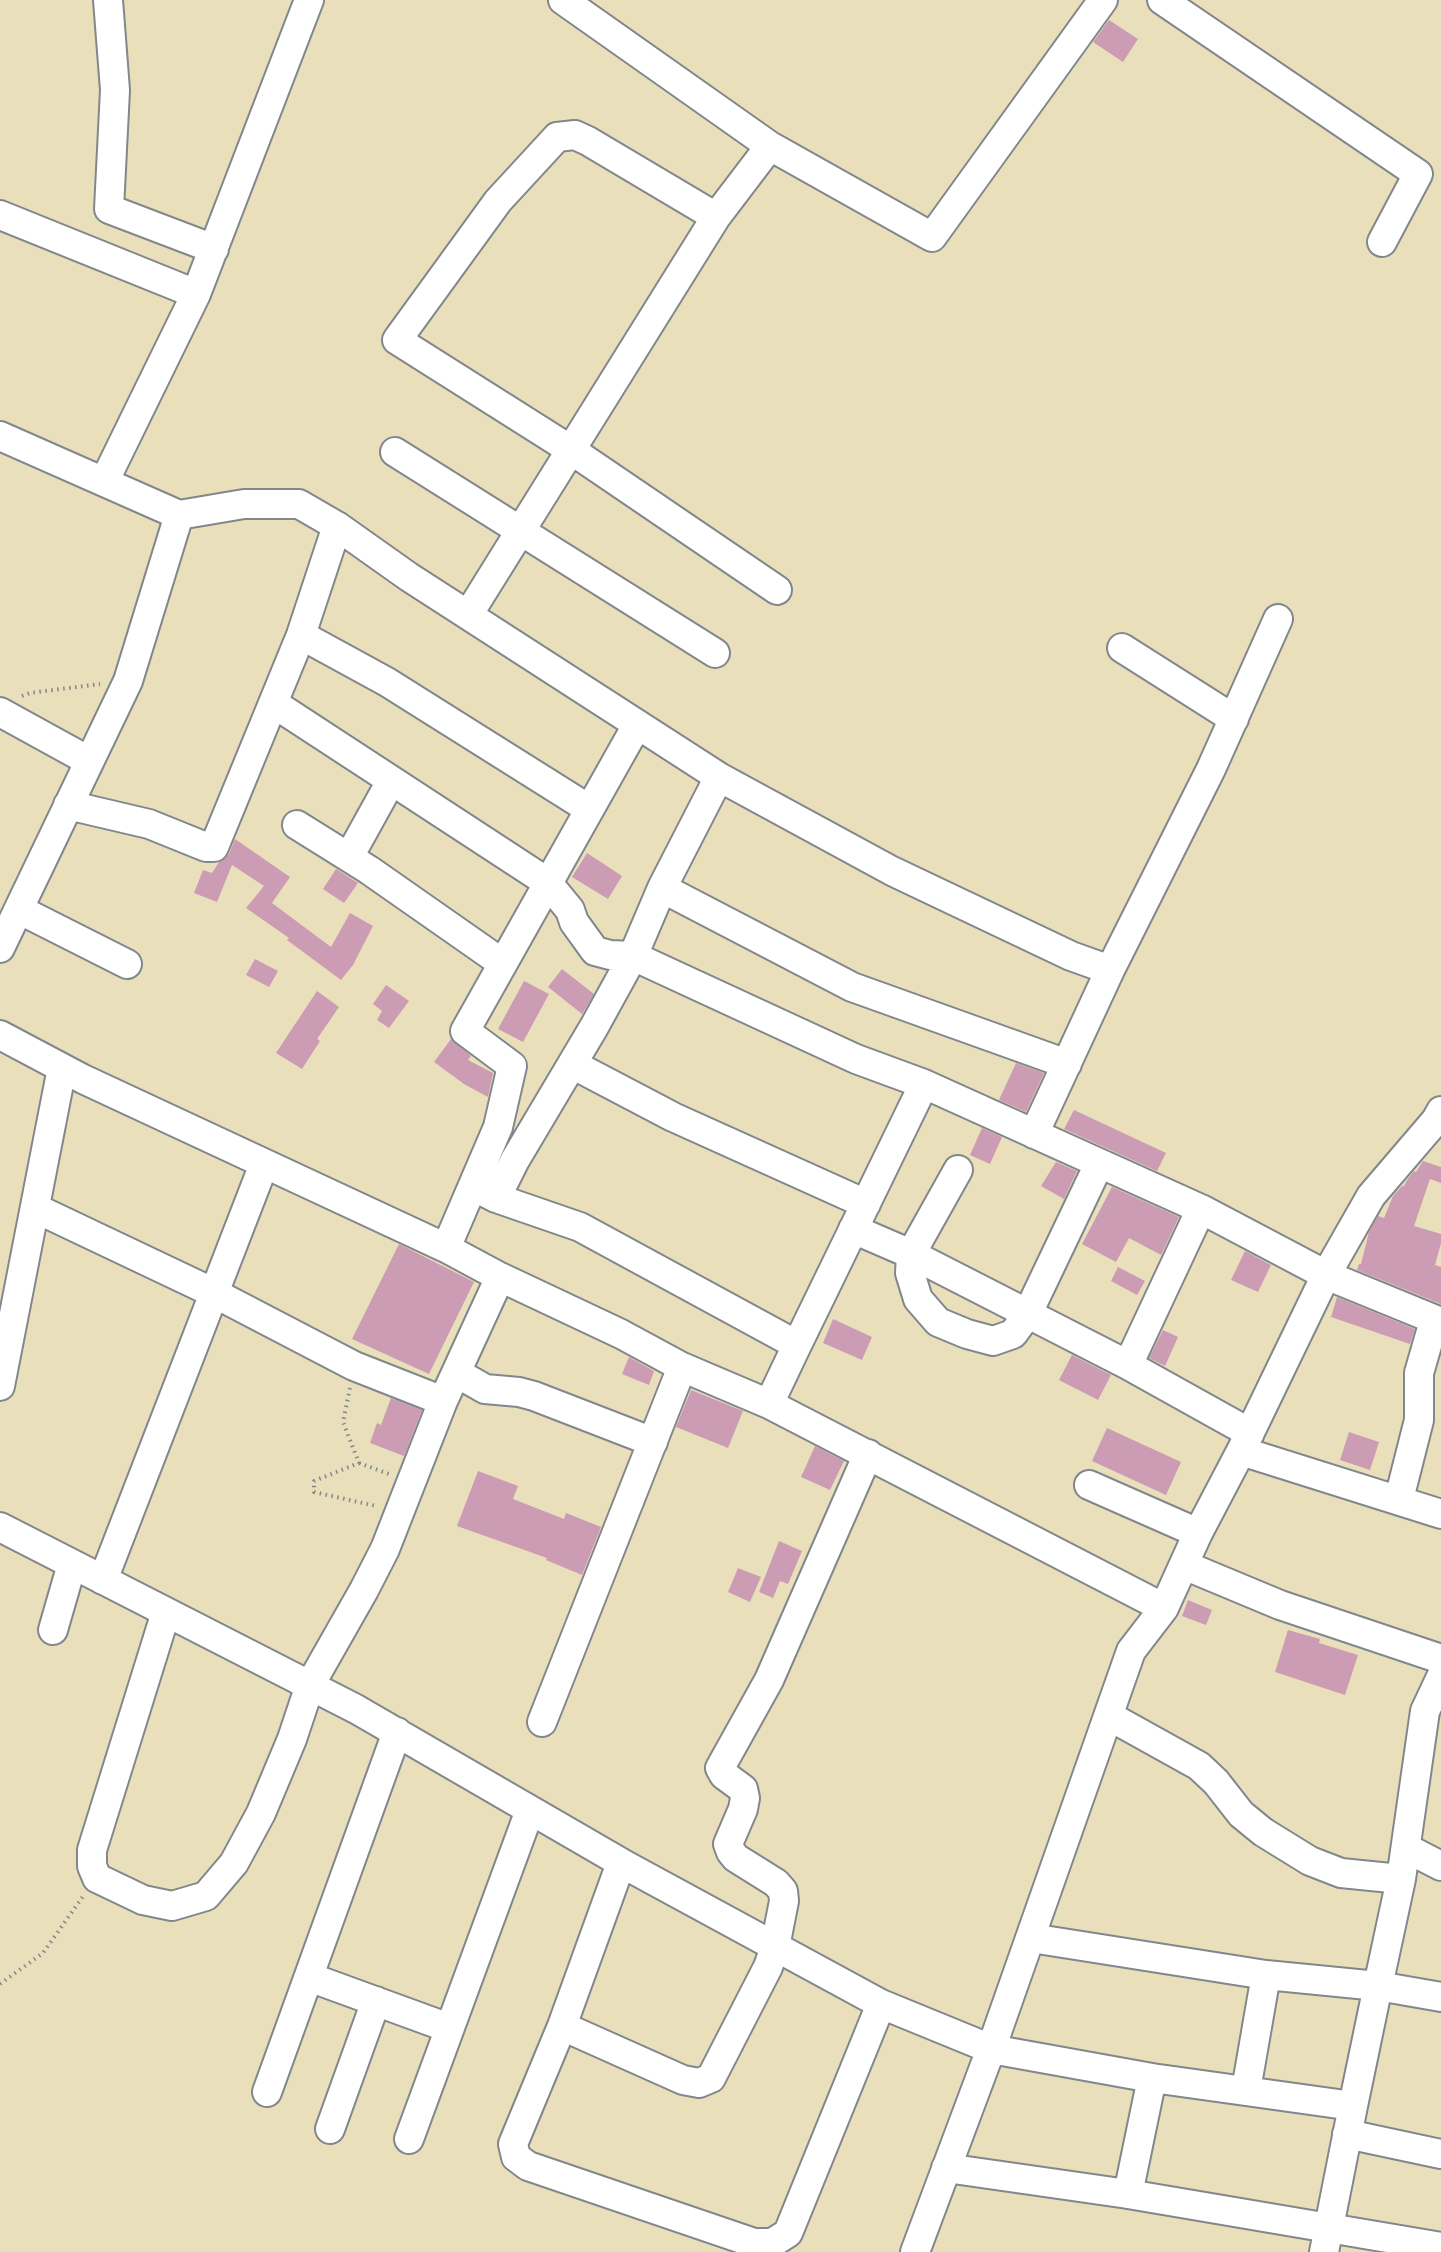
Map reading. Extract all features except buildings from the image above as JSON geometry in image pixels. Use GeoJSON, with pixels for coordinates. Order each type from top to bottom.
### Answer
{"type":"FeatureCollection","features":[{"type":"Feature","properties":{"kind":"street"},"geometry":{"type":"LineString","coordinates":[[108,0],[115,90],[109,209],[214,249]]}},
{"type":"Feature","properties":{"kind":"street"},"geometry":{"type":"LineString","coordinates":[[104,482],[196,294],[309,0]]}},
{"type":"Feature","properties":{"kind":"street"},"geometry":{"type":"LineString","coordinates":[[563,0],[770,146],[932,237],[1103,0]]}},
{"type":"Feature","properties":{"kind":"street"},"geometry":{"type":"LineString","coordinates":[[1162,0],[1418,174],[1382,242]]}},
{"type":"Feature","properties":{"kind":"street"},"geometry":{"type":"LineString","coordinates":[[716,218],[588,141],[575,135],[557,137],[498,201],[398,340],[571,450],[777,590]]}},
{"type":"Feature","properties":{"kind":"street"},"geometry":{"type":"LineString","coordinates":[[468,615],[716,218],[770,146]]}},
{"type":"Feature","properties":{"kind":"street"},"geometry":{"type":"LineString","coordinates":[[0,215],[196,294]]}},
{"type":"Feature","properties":{"kind":"street"},"geometry":{"type":"LineString","coordinates":[[0,436],[179,515],[244,504],[299,504],[337,526],[468,615],[719,777],[892,871],[1071,956],[1110,970]]}},
{"type":"Feature","properties":{"kind":"street"},"geometry":{"type":"LineString","coordinates":[[395,452],[716,654]]}},
{"type":"Feature","properties":{"kind":"street"},"geometry":{"type":"LineString","coordinates":[[127,964],[8,924],[128,681],[179,515]]}},
{"type":"Feature","properties":{"kind":"street"},"geometry":{"type":"LineString","coordinates":[[68,806],[149,824],[206,847],[214,847],[301,635],[337,526]]}},
{"type":"Feature","properties":{"kind":"street"},"geometry":{"type":"LineString","coordinates":[[1034,1134],[1110,970],[1211,769],[1278,619]]}},
{"type":"Feature","properties":{"kind":"street"},"geometry":{"type":"LineString","coordinates":[[301,635],[387,682],[589,809]]}},
{"type":"Feature","properties":{"kind":"street"},"geometry":{"type":"LineString","coordinates":[[1122,648],[1234,719]]}},
{"type":"Feature","properties":{"kind":"street"},"geometry":{"type":"LineString","coordinates":[[273,703],[547,882],[570,910],[574,922],[595,951],[610,955],[633,956],[856,1059],[924,1084],[1201,1209],[1326,1275],[1438,1322],[1419,1373],[1419,1420],[1399,1499]]}},
{"type":"Feature","properties":{"kind":"street"},"geometry":{"type":"LineString","coordinates":[[0,712],[89,761]]}},
{"type":"Feature","properties":{"kind":"street"},"geometry":{"type":"LineString","coordinates":[[485,1192],[512,1066],[465,1031],[637,725]]}},
{"type":"Feature","properties":{"kind":"street"},"geometry":{"type":"LineString","coordinates":[[446,1248],[485,1192],[515,1161],[572,1064],[633,956],[662,888],[719,777]]}},
{"type":"Feature","properties":{"kind":"street"},"geometry":{"type":"LineString","coordinates":[[349,857],[391,781]]}},
{"type":"Feature","properties":{"kind":"street"},"geometry":{"type":"LineString","coordinates":[[297,825],[349,857],[502,963]]}},
{"type":"Feature","properties":{"kind":"street"},"geometry":{"type":"LineString","coordinates":[[662,888],[852,987],[1066,1064]]}},
{"type":"Feature","properties":{"kind":"street"},"geometry":{"type":"LineString","coordinates":[[0,1035],[62,1068],[446,1248],[500,1277],[621,1334],[682,1367],[769,1404],[1164,1608]]}},
{"type":"Feature","properties":{"kind":"street"},"geometry":{"type":"LineString","coordinates":[[572,1064],[860,1216],[911,1254],[1128,1365],[1245,1442],[1441,1514]]}},
{"type":"Feature","properties":{"kind":"street"},"geometry":{"type":"LineString","coordinates":[[0,1386],[62,1068]]}},
{"type":"Feature","properties":{"kind":"street"},"geometry":{"type":"LineString","coordinates":[[769,1404],[796,1344],[924,1084]]}},
{"type":"Feature","properties":{"kind":"street"},"geometry":{"type":"LineString","coordinates":[[915,2252],[992,2049],[1131,1651],[1164,1608],[1198,1533],[1326,1275],[1371,1196],[1439,1118]]}},
{"type":"Feature","properties":{"kind":"street"},"geometry":{"type":"LineString","coordinates":[[103,1580],[264,1164]]}},
{"type":"Feature","properties":{"kind":"street"},"geometry":{"type":"LineString","coordinates":[[957,1170],[911,1254],[910,1273],[918,1299],[938,1322],[967,1334],[993,1341],[1013,1334],[1027,1315],[1099,1164]]}},
{"type":"Feature","properties":{"kind":"street"},"geometry":{"type":"LineString","coordinates":[[485,1192],[580,1227],[796,1344]]}},
{"type":"Feature","properties":{"kind":"street"},"geometry":{"type":"LineString","coordinates":[[35,1208],[214,1293],[354,1366],[443,1401]]}},
{"type":"Feature","properties":{"kind":"street"},"geometry":{"type":"LineString","coordinates":[[1128,1365],[1201,1209]]}},
{"type":"Feature","properties":{"kind":"street"},"geometry":{"type":"LineString","coordinates":[[166,1612],[92,1850],[92,1866],[97,1878],[143,1900],[172,1906],[206,1896],[234,1863],[261,1813],[292,1739],[310,1685],[385,1549],[443,1401],[500,1277]]}},
{"type":"Feature","properties":{"kind":"street"},"geometry":{"type":"LineString","coordinates":[[542,1722],[682,1367]]}},
{"type":"Feature","properties":{"kind":"street"},"geometry":{"type":"LineString","coordinates":[[456,1373],[485,1389],[519,1392],[534,1396],[653,1442]]}},
{"type":"Feature","properties":{"kind":"street"},"geometry":{"type":"LineString","coordinates":[[561,2026],[684,2080],[699,2083],[711,2078],[768,1967],[775,1947],[784,1901],[783,1891],[776,1883],[736,1858],[731,1852],[728,1844],[743,1809],[744,1790],[724,1775],[720,1768],[769,1680],[868,1454]]}},
{"type":"Feature","properties":{"kind":"street"},"geometry":{"type":"LineString","coordinates":[[1089,1485],[1198,1533]]}},
{"type":"Feature","properties":{"kind":"street"},"geometry":{"type":"LineString","coordinates":[[0,1527],[310,1685],[397,1732],[621,1863],[881,2004],[992,2049],[1152,2078],[1353,2106]]}},
{"type":"Feature","properties":{"kind":"street"},"geometry":{"type":"LineString","coordinates":[[53,1629],[72,1564]]}},
{"type":"Feature","properties":{"kind":"street"},"geometry":{"type":"LineString","coordinates":[[1184,1566],[1280,1605],[1441,1659]]}},
{"type":"Feature","properties":{"kind":"street"},"geometry":{"type":"LineString","coordinates":[[1327,2240],[1401,1879],[1425,1711],[1441,1677]]}},
{"type":"Feature","properties":{"kind":"street"},"geometry":{"type":"LineString","coordinates":[[1109,1716],[1199,1766],[1216,1782],[1241,1814],[1263,1832],[1310,1861],[1341,1873],[1401,1879]]}},
{"type":"Feature","properties":{"kind":"street"},"geometry":{"type":"LineString","coordinates":[[267,2092],[397,1732]]}},
{"type":"Feature","properties":{"kind":"street"},"geometry":{"type":"LineString","coordinates":[[409,2139],[530,1810]]}},
{"type":"Feature","properties":{"kind":"street"},"geometry":{"type":"LineString","coordinates":[[1406,1848],[1441,1866]]}},
{"type":"Feature","properties":{"kind":"street"},"geometry":{"type":"LineString","coordinates":[[621,1863],[561,2026],[513,2144],[516,2157],[528,2166],[754,2243],[772,2243],[788,2233],[881,2004]]}},
{"type":"Feature","properties":{"kind":"street"},"geometry":{"type":"LineString","coordinates":[[1031,1938],[1266,1975],[1378,1986],[1441,1996]]}},
{"type":"Feature","properties":{"kind":"street"},"geometry":{"type":"LineString","coordinates":[[1246,2090],[1266,1975]]}},
{"type":"Feature","properties":{"kind":"street"},"geometry":{"type":"LineString","coordinates":[[309,1977],[449,2028]]}},
{"type":"Feature","properties":{"kind":"street"},"geometry":{"type":"LineString","coordinates":[[330,2128],[375,2001]]}},
{"type":"Feature","properties":{"kind":"street"},"geometry":{"type":"LineString","coordinates":[[1128,2194],[1152,2078]]}},
{"type":"Feature","properties":{"kind":"street"},"geometry":{"type":"LineString","coordinates":[[1347,2134],[1441,2154]]}},
{"type":"Feature","properties":{"kind":"street"},"geometry":{"type":"LineString","coordinates":[[946,2168],[1128,2194],[1327,2240],[1441,2247]]}},
{"type":"Feature","properties":{"kind":"path"},"geometry":{"type":"LineString","coordinates":[[0,712],[14,699],[30,693],[128,681]]}},
{"type":"Feature","properties":{"kind":"path"},"geometry":{"type":"LineString","coordinates":[[354,1366],[343,1422],[359,1462]]}},
{"type":"Feature","properties":{"kind":"path"},"geometry":{"type":"LineString","coordinates":[[399,1510],[349,1502],[314,1492],[314,1481],[359,1462],[410,1483]]}},
{"type":"Feature","properties":{"kind":"path"},"geometry":{"type":"LineString","coordinates":[[0,1984],[43,1953],[97,1878]]}}]}
